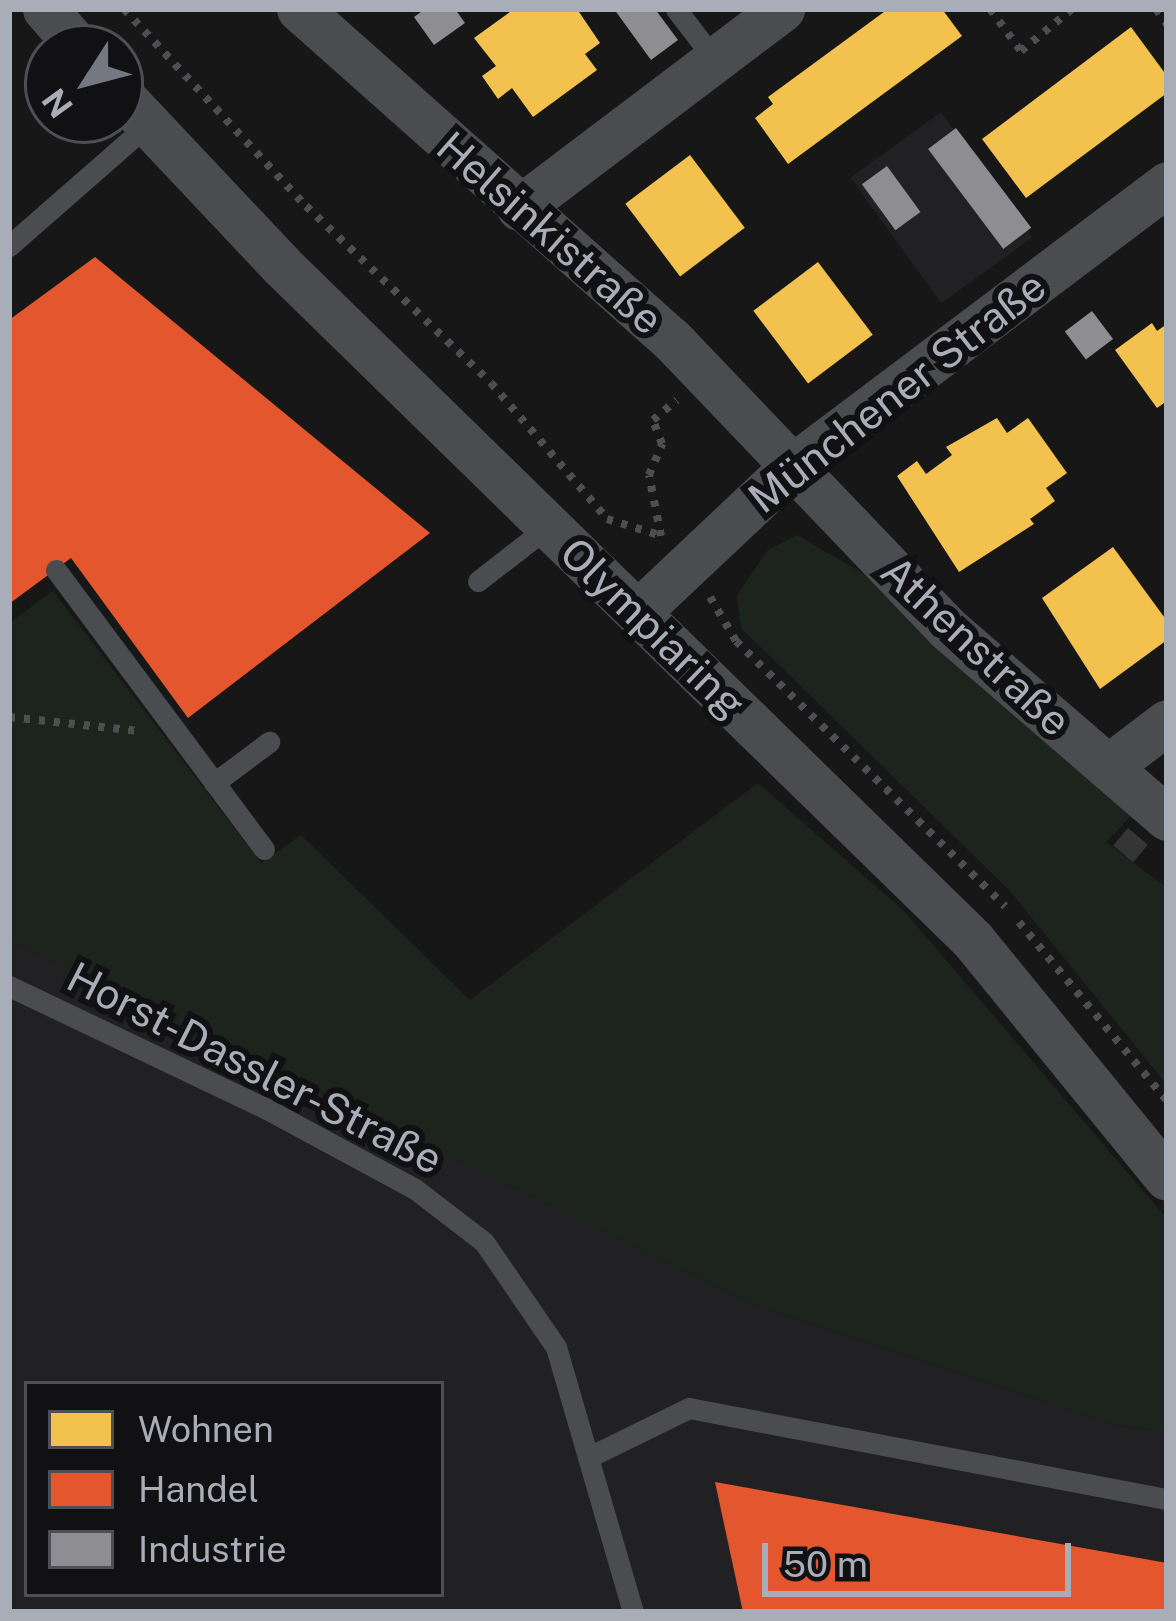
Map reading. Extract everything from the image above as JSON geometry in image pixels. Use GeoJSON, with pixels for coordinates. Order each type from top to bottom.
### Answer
{"type":"FeatureCollection","features":[{"type":"Feature","properties":{"kind":"street","name":"Helsinkistraße"},"geometry":{"type":"LineString","coordinates":[[299,9],[706,376],[793,466]]}},
{"type":"Feature","properties":{"kind":"street"},"geometry":{"type":"LineString","coordinates":[[519,208],[782,9]]}},
{"type":"Feature","properties":{"kind":"street","name":"Olympiaring"},"geometry":{"type":"LineString","coordinates":[[144,120],[549,526],[972,939],[1167,1178]]}},
{"type":"Feature","properties":{"kind":"street","name":"Münchener Straße"},"geometry":{"type":"LineString","coordinates":[[638,612],[793,466],[1167,184]]}},
{"type":"Feature","properties":{"kind":"street","name":"Athenstraße"},"geometry":{"type":"LineString","coordinates":[[793,466],[947,628],[1167,818]]}},
{"type":"Feature","properties":{"kind":"street"},"geometry":{"type":"LineString","coordinates":[[1108,766],[1167,722]]}},
{"type":"Feature","properties":{"kind":"lane"},"geometry":{"type":"LineString","coordinates":[[676,9],[715,60]]}},
{"type":"Feature","properties":{"kind":"lane"},"geometry":{"type":"LineString","coordinates":[[9,246],[103,144]]}},
{"type":"Feature","properties":{"kind":"lane"},"geometry":{"type":"LineString","coordinates":[[478,581],[549,526]]}},
{"type":"Feature","properties":{"kind":"lane"},"geometry":{"type":"LineString","coordinates":[[56,570],[264,850]]}},
{"type":"Feature","properties":{"kind":"lane"},"geometry":{"type":"LineString","coordinates":[[214,783],[269,742]]}},
{"type":"Feature","properties":{"kind":"lane","name":"Horst-Dassler-Straße"},"geometry":{"type":"LineString","coordinates":[[9,986],[265,1108],[459,1219],[535,1309],[591,1456],[633,1612]]}},
{"type":"Feature","properties":{"kind":"lane"},"geometry":{"type":"LineString","coordinates":[[591,1456],[689,1408],[1167,1499]]}},
{"type":"Feature","properties":{"kind":"path"},"geometry":{"type":"LineString","coordinates":[[990,9],[1021,51],[1072,9]]}},
{"type":"Feature","properties":{"kind":"path"},"geometry":{"type":"LineString","coordinates":[[1156,9],[1167,24]]}},
{"type":"Feature","properties":{"kind":"path"},"geometry":{"type":"LineString","coordinates":[[661,536],[649,476],[662,444],[653,420],[706,376]]}},
{"type":"Feature","properties":{"kind":"path"},"geometry":{"type":"LineString","coordinates":[[9,717],[160,734]]}},
{"type":"Feature","properties":{"kind":"shaded area"},"geometry":{"type":"Polygon","coordinates":[[[941,112],[1032,237],[941,303],[850,178],[941,112]]]}},
{"type":"Feature","properties":{"kind":"shaded area"},"geometry":{"type":"Polygon","coordinates":[[[797,535],[883,585],[1132,815],[1106,842],[1167,888],[1167,1085],[1010,891],[741,628],[737,595],[768,550],[797,535]]]}},
{"type":"Feature","properties":{"kind":"shaded area"},"geometry":{"type":"Polygon","coordinates":[[[53,591],[261,863],[301,835],[470,1000],[758,783],[905,912],[1167,1219],[1167,1431],[1121,1426],[759,1307],[9,940],[9,623],[53,591]]]}},
{"type":"Feature","properties":{"kind":"shaded area"},"geometry":{"type":"Polygon","coordinates":[[[9,940],[759,1307],[1121,1426],[1167,1431],[1167,1612],[9,1612],[9,940]]]}},
{"type":"Feature","properties":{"kind":"building: Wohnen"},"geometry":{"type":"Polygon","coordinates":[[[514,9],[577,9],[600,43],[585,54],[597,70],[533,117],[512,88],[498,99],[482,76],[496,66],[474,38],[514,9]]]}},
{"type":"Feature","properties":{"kind":"building: Wohnen"},"geometry":{"type":"Polygon","coordinates":[[[888,9],[942,9],[962,36],[788,164],[755,118],[773,104],[768,97],[888,9]]]}},
{"type":"Feature","properties":{"kind":"building: Wohnen"},"geometry":{"type":"Polygon","coordinates":[[[1131,27],[1167,76],[1167,93],[1026,198],[982,139],[1131,27]]]}},
{"type":"Feature","properties":{"kind":"building: Wohnen"},"geometry":{"type":"Polygon","coordinates":[[[690,155],[745,228],[680,276],[625,204],[690,155]]]}},
{"type":"Feature","properties":{"kind":"building: Wohnen"},"geometry":{"type":"Polygon","coordinates":[[[818,262],[873,335],[808,383],[753,311],[818,262]]]}},
{"type":"Feature","properties":{"kind":"building: Wohnen"},"geometry":{"type":"Polygon","coordinates":[[[1152,323],[1157,331],[1167,324],[1167,401],[1157,408],[1115,350],[1152,323]]]}},
{"type":"Feature","properties":{"kind":"building: Wohnen"},"geometry":{"type":"Polygon","coordinates":[[[997,418],[1007,433],[1028,418],[1067,473],[1046,488],[1055,501],[1030,519],[1034,524],[959,572],[897,476],[917,461],[926,474],[952,455],[946,447],[997,418]]]}},
{"type":"Feature","properties":{"kind":"building: Wohnen"},"geometry":{"type":"Polygon","coordinates":[[[1113,547],[1167,621],[1167,640],[1100,689],[1042,598],[1113,547]]]}},
{"type":"Feature","properties":{"kind":"building: Handel"},"geometry":{"type":"Polygon","coordinates":[[[95,257],[430,533],[188,718],[71,558],[9,604],[9,320],[95,257]]]}},
{"type":"Feature","properties":{"kind":"building: Handel"},"geometry":{"type":"Polygon","coordinates":[[[715,1482],[1167,1563],[1167,1612],[743,1612],[715,1482]]]}},
{"type":"Feature","properties":{"kind":"building: Industrie"},"geometry":{"type":"Polygon","coordinates":[[[425,9],[455,9],[465,23],[434,45],[414,17],[425,9]]]}},
{"type":"Feature","properties":{"kind":"building: Industrie"},"geometry":{"type":"Polygon","coordinates":[[[614,9],[655,9],[678,40],[651,60],[614,9]]]}},
{"type":"Feature","properties":{"kind":"building: Industrie"},"geometry":{"type":"Polygon","coordinates":[[[956,128],[1031,228],[1003,249],[928,149],[956,128]]]}},
{"type":"Feature","properties":{"kind":"building: Industrie"},"geometry":{"type":"Polygon","coordinates":[[[887,166],[921,212],[895,230],[862,184],[887,166]]]}},
{"type":"Feature","properties":{"kind":"building: Industrie"},"geometry":{"type":"Polygon","coordinates":[[[1092,311],[1113,339],[1086,359],[1065,331],[1092,311]]]}},
{"type":"Feature","properties":{"kind":"building: Sonstige"},"geometry":{"type":"Polygon","coordinates":[[[1128,828],[1148,845],[1133,862],[1113,846],[1128,828]]]}}]}
